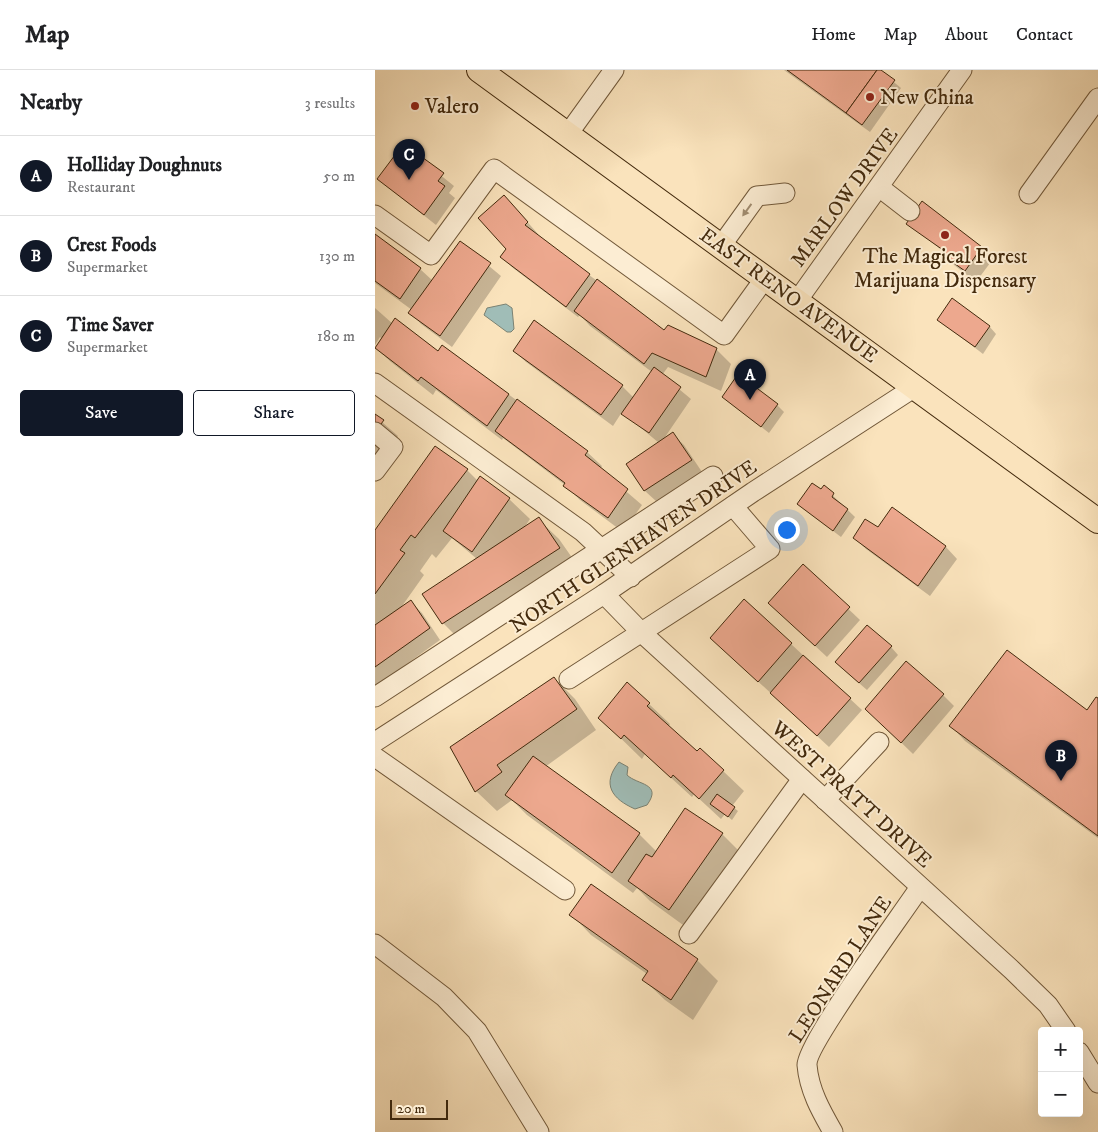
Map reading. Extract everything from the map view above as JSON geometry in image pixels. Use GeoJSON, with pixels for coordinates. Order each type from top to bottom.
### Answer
{"type":"FeatureCollection","features":[{"type":"Feature","properties":{"kind":"main road","name":"EAST RENO AVENUE"},"geometry":{"type":"LineString","coordinates":[[479,70],[1098,521]]}},
{"type":"Feature","properties":{"kind":"street"},"geometry":{"type":"LineString","coordinates":[[568,134],[615,70]]}},
{"type":"Feature","properties":{"kind":"street","name":"MARLOW DRIVE"},"geometry":{"type":"LineString","coordinates":[[797,301],[962,70]]}},
{"type":"Feature","properties":{"kind":"street"},"geometry":{"type":"LineString","coordinates":[[1029,194],[1098,98]]}},
{"type":"Feature","properties":{"kind":"street"},"geometry":{"type":"LineString","coordinates":[[375,215],[431,255],[494,169],[723,335],[765,278]]}},
{"type":"Feature","properties":{"kind":"street"},"geometry":{"type":"LineString","coordinates":[[879,187],[910,211]]}},
{"type":"Feature","properties":{"kind":"street"},"geometry":{"type":"LineString","coordinates":[[721,246],[757,196],[785,193]]}},
{"type":"Feature","properties":{"kind":"street"},"geometry":{"type":"LineString","coordinates":[[375,383],[583,532],[631,577]]}},
{"type":"Feature","properties":{"kind":"street","name":"NORTH GLENHAVEN DRIVE"},"geometry":{"type":"LineString","coordinates":[[375,742],[631,577],[733,506],[915,387]]}},
{"type":"Feature","properties":{"kind":"street"},"geometry":{"type":"LineString","coordinates":[[375,432],[393,447],[375,471]]}},
{"type":"Feature","properties":{"kind":"street"},"geometry":{"type":"LineString","coordinates":[[375,697],[600,548],[713,476]]}},
{"type":"Feature","properties":{"kind":"street"},"geometry":{"type":"LineString","coordinates":[[569,679],[640,631],[770,549],[733,506]]}},
{"type":"Feature","properties":{"kind":"street","name":"WEST PRATT DRIVE"},"geometry":{"type":"LineString","coordinates":[[604,594],[640,631],[1048,1004],[1063,1027]]}},
{"type":"Feature","properties":{"kind":"street"},"geometry":{"type":"LineString","coordinates":[[825,800],[879,742]]}},
{"type":"Feature","properties":{"kind":"street"},"geometry":{"type":"LineString","coordinates":[[375,757],[565,890]]}},
{"type":"Feature","properties":{"kind":"street"},"geometry":{"type":"LineString","coordinates":[[689,934],[802,779]]}},
{"type":"Feature","properties":{"kind":"street","name":"LEONARD LANE"},"geometry":{"type":"LineString","coordinates":[[833,1132],[814,1098],[807,1063],[822,1030],[920,887]]}},
{"type":"Feature","properties":{"kind":"street"},"geometry":{"type":"LineString","coordinates":[[375,944],[444,997],[477,1031],[539,1132]]}},
{"type":"Feature","properties":{"kind":"street"},"geometry":{"type":"LineString","coordinates":[[1083,1058],[1097,1078]]}},
{"type":"Feature","properties":{"kind":"water"},"geometry":{"type":"Polygon","coordinates":[[[506,304],[512,308],[514,329],[511,332],[507,332],[484,315],[487,308],[506,304]]]}},
{"type":"Feature","properties":{"kind":"water"},"geometry":{"type":"Polygon","coordinates":[[[619,762],[628,767],[627,775],[650,788],[652,792],[651,798],[647,805],[635,809],[615,796],[610,784],[611,777],[619,762]]]}},
{"type":"Feature","properties":{"kind":"building"},"geometry":{"type":"Polygon","coordinates":[[[787,70],[877,70],[846,113],[787,70]]]}},
{"type":"Feature","properties":{"kind":"building","name":"New China"},"geometry":{"type":"Polygon","coordinates":[[[877,70],[881,70],[895,80],[862,125],[846,113],[877,70]]]}},
{"type":"Feature","properties":{"kind":"building"},"geometry":{"type":"Polygon","coordinates":[[[408,147],[444,173],[438,181],[445,186],[424,215],[377,179],[398,151],[403,155],[408,147]]]}},
{"type":"Feature","properties":{"kind":"building"},"geometry":{"type":"Polygon","coordinates":[[[504,195],[528,222],[525,225],[590,274],[566,307],[500,257],[506,249],[478,218],[504,195]]]}},
{"type":"Feature","properties":{"kind":"building","name":"The Magical Forest Marijuana Dispensary"},"geometry":{"type":"Polygon","coordinates":[[[922,201],[982,247],[965,271],[941,254],[943,250],[906,224],[922,201]]]}},
{"type":"Feature","properties":{"kind":"building"},"geometry":{"type":"Polygon","coordinates":[[[375,234],[421,268],[400,299],[375,281],[375,234]]]}},
{"type":"Feature","properties":{"kind":"building"},"geometry":{"type":"Polygon","coordinates":[[[460,241],[491,263],[440,336],[408,313],[460,241]]]}},
{"type":"Feature","properties":{"kind":"building"},"geometry":{"type":"Polygon","coordinates":[[[597,279],[664,330],[668,325],[717,348],[706,377],[652,353],[644,364],[574,311],[597,279]]]}},
{"type":"Feature","properties":{"kind":"building"},"geometry":{"type":"Polygon","coordinates":[[[952,298],[990,326],[975,347],[937,320],[952,298]]]}},
{"type":"Feature","properties":{"kind":"building"},"geometry":{"type":"Polygon","coordinates":[[[395,318],[438,351],[442,345],[509,394],[487,426],[421,377],[418,381],[375,348],[395,318]]]}},
{"type":"Feature","properties":{"kind":"building"},"geometry":{"type":"Polygon","coordinates":[[[534,320],[623,385],[601,415],[513,351],[534,320]]]}},
{"type":"Feature","properties":{"kind":"building"},"geometry":{"type":"Polygon","coordinates":[[[654,367],[681,387],[649,433],[621,414],[654,367]]]}},
{"type":"Feature","properties":{"kind":"building"},"geometry":{"type":"Polygon","coordinates":[[[738,374],[778,404],[761,427],[722,397],[738,374]]]}},
{"type":"Feature","properties":{"kind":"building"},"geometry":{"type":"Polygon","coordinates":[[[517,399],[588,451],[585,455],[628,489],[608,518],[563,486],[565,483],[495,431],[517,399]]]}},
{"type":"Feature","properties":{"kind":"building"},"geometry":{"type":"Polygon","coordinates":[[[375,414],[384,420],[375,432],[375,414]]]}},
{"type":"Feature","properties":{"kind":"building"},"geometry":{"type":"Polygon","coordinates":[[[673,432],[692,460],[644,491],[626,464],[673,432]]]}},
{"type":"Feature","properties":{"kind":"building"},"geometry":{"type":"Polygon","coordinates":[[[435,446],[468,469],[415,538],[411,535],[400,550],[405,553],[375,594],[375,530],[435,446]]]}},
{"type":"Feature","properties":{"kind":"building"},"geometry":{"type":"Polygon","coordinates":[[[480,476],[510,498],[472,552],[443,531],[480,476]]]}},
{"type":"Feature","properties":{"kind":"building"},"geometry":{"type":"Polygon","coordinates":[[[812,483],[821,489],[824,485],[834,493],[832,497],[848,509],[833,531],[797,504],[812,483]]]}},
{"type":"Feature","properties":{"kind":"building"},"geometry":{"type":"Polygon","coordinates":[[[892,507],[946,546],[918,586],[853,538],[865,519],[878,527],[892,507]]]}},
{"type":"Feature","properties":{"kind":"building"},"geometry":{"type":"Polygon","coordinates":[[[539,517],[560,548],[442,624],[422,594],[539,517]]]}},
{"type":"Feature","properties":{"kind":"building"},"geometry":{"type":"Polygon","coordinates":[[[803,564],[850,607],[815,646],[768,603],[803,564]]]}},
{"type":"Feature","properties":{"kind":"building"},"geometry":{"type":"Polygon","coordinates":[[[744,599],[792,643],[758,682],[710,638],[744,599]]]}},
{"type":"Feature","properties":{"kind":"building"},"geometry":{"type":"Polygon","coordinates":[[[411,600],[430,628],[375,667],[375,625],[411,600]]]}},
{"type":"Feature","properties":{"kind":"building"},"geometry":{"type":"Polygon","coordinates":[[[867,625],[892,646],[859,683],[835,662],[867,625]]]}},
{"type":"Feature","properties":{"kind":"building"},"geometry":{"type":"Polygon","coordinates":[[[1007,650],[1087,710],[1096,697],[1098,698],[1098,836],[949,726],[1007,650]]]}},
{"type":"Feature","properties":{"kind":"building"},"geometry":{"type":"Polygon","coordinates":[[[803,655],[851,698],[817,736],[770,693],[803,655]]]}},
{"type":"Feature","properties":{"kind":"building"},"geometry":{"type":"Polygon","coordinates":[[[906,661],[944,694],[901,743],[865,709],[906,661]]]}},
{"type":"Feature","properties":{"kind":"building"},"geometry":{"type":"Polygon","coordinates":[[[554,677],[577,709],[497,765],[502,772],[475,792],[450,747],[554,677]]]}},
{"type":"Feature","properties":{"kind":"building"},"geometry":{"type":"Polygon","coordinates":[[[627,682],[650,703],[647,706],[697,751],[700,748],[724,770],[699,799],[673,775],[671,778],[624,735],[621,739],[598,718],[627,682]]]}},
{"type":"Feature","properties":{"kind":"building"},"geometry":{"type":"Polygon","coordinates":[[[533,756],[640,833],[612,873],[505,795],[533,756]]]}},
{"type":"Feature","properties":{"kind":"building"},"geometry":{"type":"Polygon","coordinates":[[[717,794],[735,807],[728,817],[710,804],[717,794]]]}},
{"type":"Feature","properties":{"kind":"building"},"geometry":{"type":"Polygon","coordinates":[[[685,808],[723,833],[669,910],[628,881],[646,854],[652,857],[685,808]]]}},
{"type":"Feature","properties":{"kind":"building"},"geometry":{"type":"Polygon","coordinates":[[[591,884],[698,959],[671,1000],[642,980],[648,971],[569,915],[591,884]]]}},
{"type":"Feature","properties":{"kind":"place","name":"New China"},"geometry":{"type":"Point","coordinates":[870,97]}},
{"type":"Feature","properties":{"kind":"place","name":"Valero"},"geometry":{"type":"Point","coordinates":[415,106]}},
{"type":"Feature","properties":{"kind":"place","name":"Time Saver"},"geometry":{"type":"Point","coordinates":[409,180]}},
{"type":"Feature","properties":{"kind":"place","name":"The Magical Forest Marijuana Dispensary"},"geometry":{"type":"Point","coordinates":[945,235]}},
{"type":"Feature","properties":{"kind":"place","name":"Holliday Doughnuts"},"geometry":{"type":"Point","coordinates":[750,400]}},
{"type":"Feature","properties":{"kind":"place","name":"Crest Foods"},"geometry":{"type":"Point","coordinates":[1061,781]}}]}
